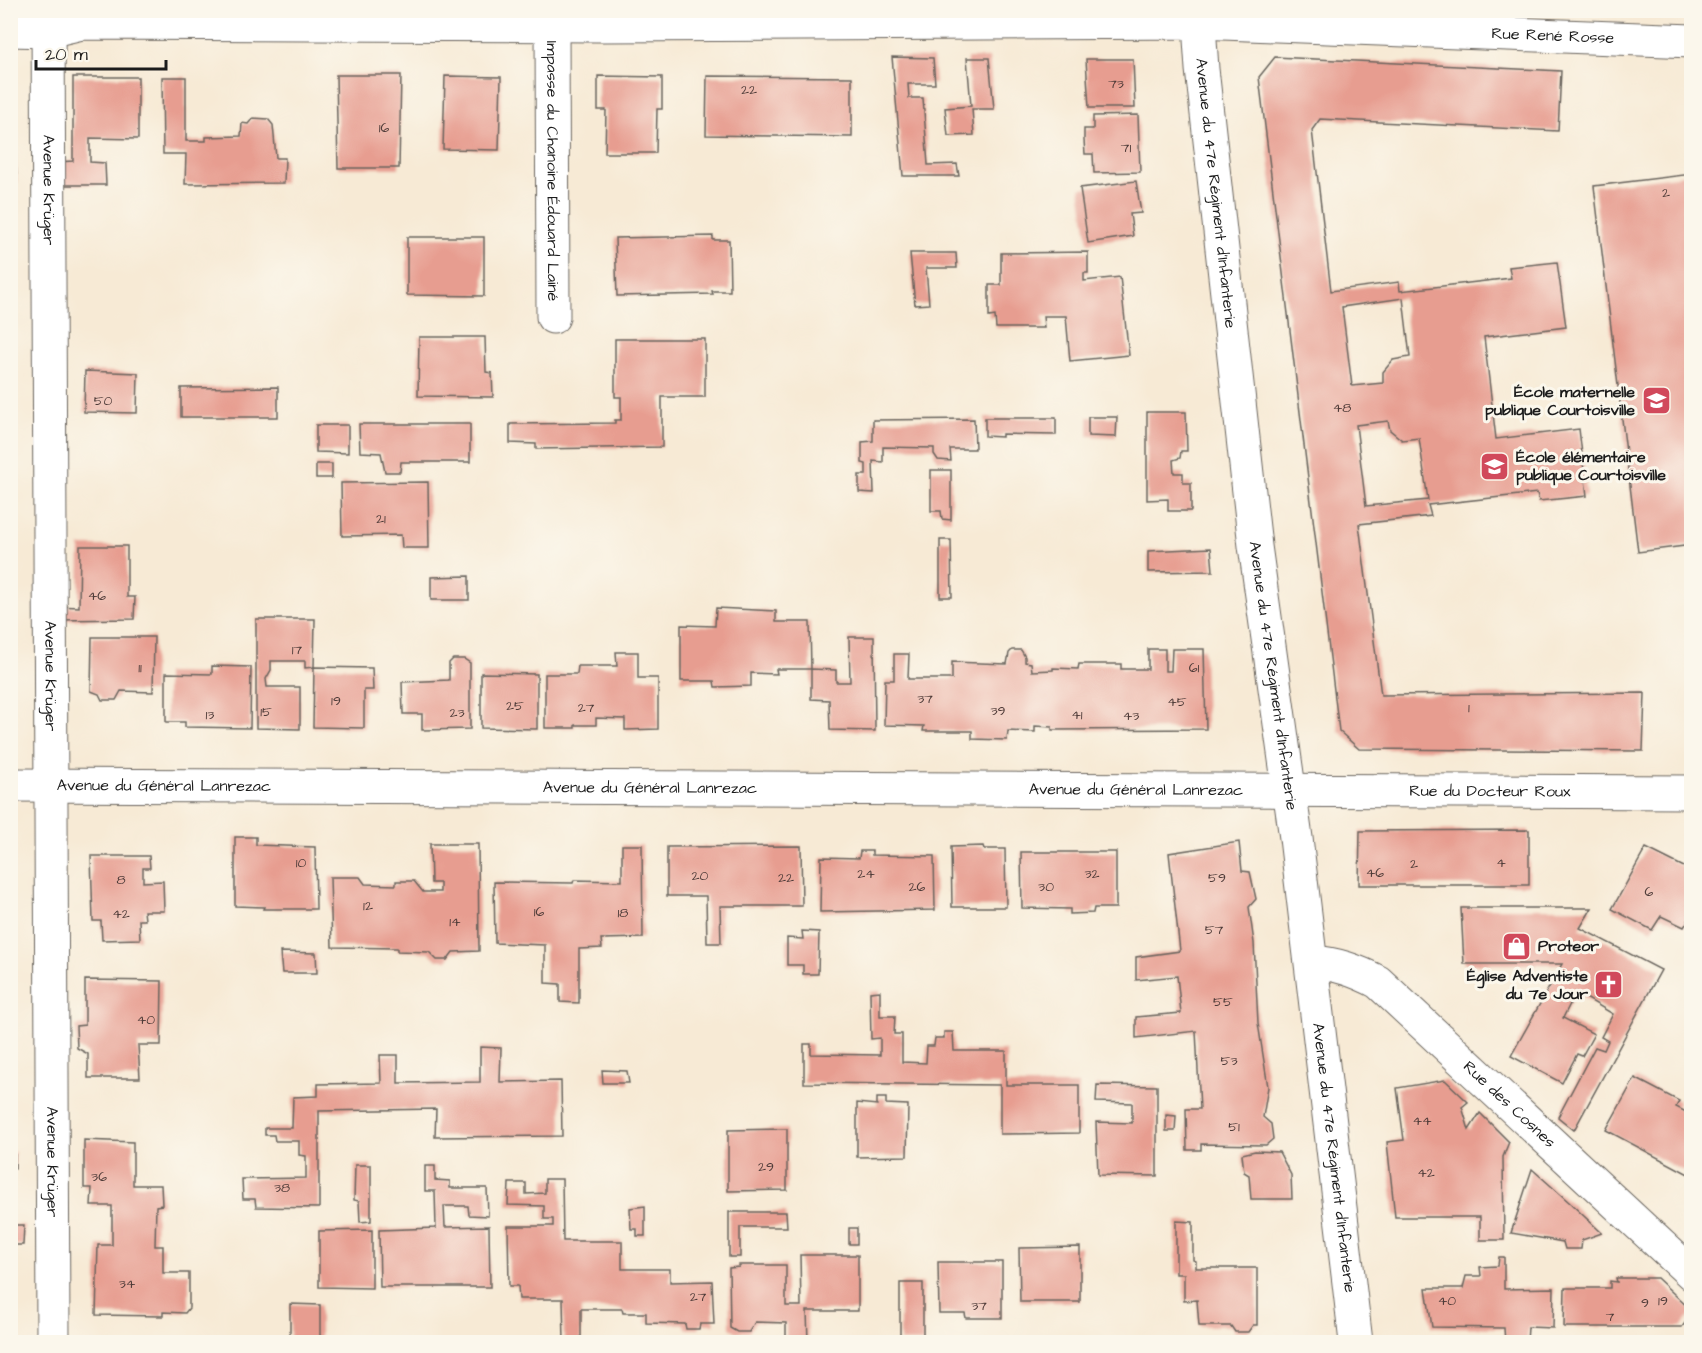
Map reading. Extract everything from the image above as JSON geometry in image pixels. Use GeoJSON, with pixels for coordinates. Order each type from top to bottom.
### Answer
{"type":"FeatureCollection","features":[{"type":"Feature","properties":{"kind":"street","name":"Rue René Rosse"},"geometry":{"type":"LineString","coordinates":[[10,30],[48,21],[552,24],[602,18],[1198,16],[1692,41]]}},
{"type":"Feature","properties":{"kind":"street","name":"Avenue du 47e Régiment d'Infanterie"},"geometry":{"type":"LineString","coordinates":[[1198,16],[1254,546],[1290,789],[1356,1342]]}},
{"type":"Feature","properties":{"kind":"street","name":"Avenue Krüger"},"geometry":{"type":"LineString","coordinates":[[48,21],[53,1342]]}},
{"type":"Feature","properties":{"kind":"street","name":"Impasse du Chanoine Édouard Lainé"},"geometry":{"type":"LineString","coordinates":[[552,24],[553,317]]}},
{"type":"Feature","properties":{"kind":"street","name":"Avenue du Général Lanrezac"},"geometry":{"type":"LineString","coordinates":[[10,785],[1290,789]]}},
{"type":"Feature","properties":{"kind":"street","name":"Rue du Docteur Roux"},"geometry":{"type":"LineString","coordinates":[[1290,789],[1692,792]]}},
{"type":"Feature","properties":{"kind":"street","name":"Rue des Cosnes"},"geometry":{"type":"LineString","coordinates":[[1312,962],[1334,963],[1353,969],[1378,982],[1692,1274]]}},
{"type":"Feature","properties":{"kind":"building"},"geometry":{"type":"Polygon","coordinates":[[[892,57],[933,58],[935,84],[908,84],[909,98],[923,98],[928,165],[957,164],[959,176],[903,176],[892,57]]]}},
{"type":"Feature","properties":{"kind":"building"},"geometry":{"type":"Polygon","coordinates":[[[1275,57],[1561,71],[1558,131],[1320,119],[1312,130],[1331,291],[1399,282],[1400,291],[1511,278],[1509,267],[1557,262],[1566,327],[1484,337],[1496,439],[1579,429],[1587,496],[1539,501],[1537,493],[1428,505],[1431,516],[1359,524],[1381,695],[1645,693],[1643,751],[1359,749],[1339,731],[1259,77],[1275,57]],[[1403,298],[1342,307],[1352,386],[1383,383],[1383,372],[1393,360],[1410,357],[1403,298]],[[1388,421],[1356,425],[1366,506],[1428,500],[1419,438],[1402,440],[1390,430],[1388,421]]]}},
{"type":"Feature","properties":{"kind":"building"},"geometry":{"type":"Polygon","coordinates":[[[967,58],[989,58],[994,109],[972,109],[974,135],[948,136],[945,108],[971,106],[967,58]]]}},
{"type":"Feature","properties":{"kind":"building"},"geometry":{"type":"Polygon","coordinates":[[[1086,59],[1133,59],[1135,108],[1089,108],[1086,59]]]}},
{"type":"Feature","properties":{"kind":"building"},"geometry":{"type":"Polygon","coordinates":[[[10,69],[14,69],[16,121],[10,121],[10,69]]]}},
{"type":"Feature","properties":{"kind":"building"},"geometry":{"type":"Polygon","coordinates":[[[336,75],[401,75],[399,168],[338,168],[336,75]]]}},
{"type":"Feature","properties":{"kind":"building"},"geometry":{"type":"Polygon","coordinates":[[[445,76],[501,77],[499,150],[443,149],[445,76]]]}},
{"type":"Feature","properties":{"kind":"building"},"geometry":{"type":"Polygon","coordinates":[[[598,76],[662,77],[662,109],[657,109],[656,153],[605,153],[606,110],[598,110],[598,76]]]}},
{"type":"Feature","properties":{"kind":"building"},"geometry":{"type":"Polygon","coordinates":[[[707,76],[852,77],[852,137],[706,135],[707,76]]]}},
{"type":"Feature","properties":{"kind":"building"},"geometry":{"type":"Polygon","coordinates":[[[73,77],[138,77],[138,139],[90,138],[90,162],[105,163],[106,185],[57,185],[57,162],[73,161],[73,77]]]}},
{"type":"Feature","properties":{"kind":"building"},"geometry":{"type":"Polygon","coordinates":[[[162,77],[186,77],[186,141],[206,141],[206,137],[241,136],[242,123],[248,124],[253,118],[268,119],[273,125],[276,158],[285,158],[284,183],[185,184],[186,154],[163,154],[162,77]]]}},
{"type":"Feature","properties":{"kind":"building"},"geometry":{"type":"Polygon","coordinates":[[[1138,115],[1140,172],[1094,173],[1093,154],[1085,154],[1084,140],[1084,129],[1093,129],[1093,116],[1138,115]]]}},
{"type":"Feature","properties":{"kind":"building"},"geometry":{"type":"Polygon","coordinates":[[[10,138],[15,138],[17,184],[10,184],[10,138]]]}},
{"type":"Feature","properties":{"kind":"building","name":"École maternelle publique Courtoisville"},"geometry":{"type":"Polygon","coordinates":[[[1692,174],[1692,545],[1638,552],[1594,186],[1692,174]]]}},
{"type":"Feature","properties":{"kind":"building"},"geometry":{"type":"Polygon","coordinates":[[[1136,181],[1141,213],[1130,214],[1133,236],[1088,243],[1080,188],[1136,181]]]}},
{"type":"Feature","properties":{"kind":"building"},"geometry":{"type":"Polygon","coordinates":[[[713,236],[713,240],[729,240],[730,291],[712,291],[713,294],[617,296],[615,238],[713,236]]]}},
{"type":"Feature","properties":{"kind":"building"},"geometry":{"type":"Polygon","coordinates":[[[407,237],[484,237],[484,296],[407,295],[407,237]]]}},
{"type":"Feature","properties":{"kind":"building"},"geometry":{"type":"Polygon","coordinates":[[[1088,252],[1088,273],[1084,273],[1084,281],[1120,277],[1129,355],[1070,361],[1066,316],[1043,316],[1044,328],[996,328],[995,316],[989,317],[989,285],[1001,285],[1001,253],[1088,252]]]}},
{"type":"Feature","properties":{"kind":"building"},"geometry":{"type":"Polygon","coordinates":[[[910,253],[956,253],[957,268],[926,268],[929,304],[915,305],[910,253]]]}},
{"type":"Feature","properties":{"kind":"building"},"geometry":{"type":"Polygon","coordinates":[[[419,337],[485,337],[486,372],[492,373],[493,397],[418,396],[419,337]]]}},
{"type":"Feature","properties":{"kind":"building"},"geometry":{"type":"Polygon","coordinates":[[[615,339],[705,339],[705,397],[662,397],[662,447],[536,449],[536,444],[510,443],[510,424],[615,423],[615,420],[621,420],[621,397],[615,397],[615,339]]]}},
{"type":"Feature","properties":{"kind":"building"},"geometry":{"type":"Polygon","coordinates":[[[85,371],[138,373],[137,413],[84,412],[85,371]]]}},
{"type":"Feature","properties":{"kind":"building"},"geometry":{"type":"Polygon","coordinates":[[[278,387],[278,417],[181,417],[181,388],[278,387]]]}},
{"type":"Feature","properties":{"kind":"building"},"geometry":{"type":"Polygon","coordinates":[[[1147,412],[1186,412],[1187,451],[1181,451],[1180,458],[1173,460],[1174,473],[1183,473],[1183,483],[1191,483],[1191,511],[1168,511],[1168,499],[1147,500],[1147,412]]]}},
{"type":"Feature","properties":{"kind":"building"},"geometry":{"type":"Polygon","coordinates":[[[1088,417],[1117,417],[1116,437],[1088,436],[1088,417]]]}},
{"type":"Feature","properties":{"kind":"building"},"geometry":{"type":"Polygon","coordinates":[[[985,418],[1056,418],[1056,435],[985,436],[985,418]]]}},
{"type":"Feature","properties":{"kind":"building"},"geometry":{"type":"Polygon","coordinates":[[[974,419],[975,449],[950,449],[951,461],[938,460],[934,454],[934,448],[883,447],[883,462],[873,461],[874,493],[859,492],[859,475],[866,475],[866,464],[862,463],[862,442],[873,441],[873,420],[974,419]]]}},
{"type":"Feature","properties":{"kind":"building"},"geometry":{"type":"Polygon","coordinates":[[[359,424],[470,424],[470,462],[401,462],[400,472],[385,472],[381,453],[360,452],[359,424]]]}},
{"type":"Feature","properties":{"kind":"building"},"geometry":{"type":"Polygon","coordinates":[[[316,425],[348,425],[348,453],[316,452],[316,425]]]}},
{"type":"Feature","properties":{"kind":"building"},"geometry":{"type":"Polygon","coordinates":[[[316,464],[332,464],[332,478],[316,478],[316,464]]]}},
{"type":"Feature","properties":{"kind":"building"},"geometry":{"type":"Polygon","coordinates":[[[931,470],[951,470],[951,520],[942,519],[941,511],[931,511],[931,470]]]}},
{"type":"Feature","properties":{"kind":"building"},"geometry":{"type":"Polygon","coordinates":[[[428,482],[429,548],[402,548],[401,535],[342,536],[341,483],[428,482]]]}},
{"type":"Feature","properties":{"kind":"building"},"geometry":{"type":"Polygon","coordinates":[[[940,540],[951,540],[952,597],[940,597],[940,540]]]}},
{"type":"Feature","properties":{"kind":"building"},"geometry":{"type":"Polygon","coordinates":[[[80,546],[127,546],[127,597],[135,597],[134,619],[57,620],[57,606],[79,607],[80,546]]]}},
{"type":"Feature","properties":{"kind":"building"},"geometry":{"type":"Polygon","coordinates":[[[1211,548],[1213,571],[1148,572],[1148,551],[1211,548]]]}},
{"type":"Feature","properties":{"kind":"building"},"geometry":{"type":"Polygon","coordinates":[[[469,576],[469,600],[431,600],[431,577],[469,576]]]}},
{"type":"Feature","properties":{"kind":"building"},"geometry":{"type":"Polygon","coordinates":[[[716,608],[776,611],[776,622],[810,622],[811,669],[776,669],[777,674],[751,673],[751,686],[715,687],[714,681],[681,681],[681,625],[715,626],[716,608]]]}},
{"type":"Feature","properties":{"kind":"building"},"geometry":{"type":"Polygon","coordinates":[[[256,619],[315,619],[314,667],[305,668],[305,661],[271,661],[271,670],[266,679],[267,687],[300,687],[300,729],[256,728],[256,619]]]}},
{"type":"Feature","properties":{"kind":"building"},"geometry":{"type":"Polygon","coordinates":[[[92,637],[154,637],[153,692],[121,691],[116,700],[102,700],[99,694],[91,691],[92,637]]]}},
{"type":"Feature","properties":{"kind":"building"},"geometry":{"type":"Polygon","coordinates":[[[849,637],[874,637],[875,731],[830,730],[829,700],[811,699],[811,669],[836,670],[836,682],[850,682],[849,637]]]}},
{"type":"Feature","properties":{"kind":"building"},"geometry":{"type":"Polygon","coordinates":[[[1148,649],[1165,649],[1165,671],[1171,671],[1172,649],[1204,649],[1206,729],[1052,730],[1052,727],[1035,726],[1035,732],[1008,731],[1007,740],[972,739],[972,731],[923,731],[924,726],[884,725],[885,680],[894,680],[894,654],[909,654],[908,679],[952,679],[952,662],[1007,664],[1009,653],[1012,650],[1021,650],[1025,662],[1031,663],[1032,671],[1053,670],[1053,668],[1078,669],[1079,664],[1121,664],[1121,669],[1148,669],[1148,649]]]}},
{"type":"Feature","properties":{"kind":"building"},"geometry":{"type":"Polygon","coordinates":[[[616,652],[638,652],[638,678],[658,678],[658,729],[625,730],[625,719],[596,718],[596,725],[545,728],[545,674],[577,674],[578,666],[617,666],[616,652]]]}},
{"type":"Feature","properties":{"kind":"building"},"geometry":{"type":"Polygon","coordinates":[[[453,659],[464,659],[470,663],[470,729],[422,730],[422,714],[403,714],[402,682],[449,680],[449,663],[453,659]]]}},
{"type":"Feature","properties":{"kind":"building"},"geometry":{"type":"Polygon","coordinates":[[[212,666],[251,667],[250,728],[185,727],[185,722],[166,722],[166,673],[212,674],[212,666]]]}},
{"type":"Feature","properties":{"kind":"building"},"geometry":{"type":"Polygon","coordinates":[[[314,667],[372,668],[373,690],[364,690],[364,728],[313,727],[314,667]]]}},
{"type":"Feature","properties":{"kind":"building"},"geometry":{"type":"Polygon","coordinates":[[[481,673],[537,674],[537,729],[481,728],[481,673]]]}},
{"type":"Feature","properties":{"kind":"building"},"geometry":{"type":"Polygon","coordinates":[[[1529,830],[1529,885],[1359,885],[1360,831],[1529,830]]]}},
{"type":"Feature","properties":{"kind":"building"},"geometry":{"type":"Polygon","coordinates":[[[235,837],[256,837],[256,845],[315,847],[316,909],[263,909],[264,907],[235,906],[235,837]]]}},
{"type":"Feature","properties":{"kind":"building"},"geometry":{"type":"Polygon","coordinates":[[[1239,842],[1242,871],[1250,872],[1256,899],[1249,907],[1254,943],[1258,1023],[1268,1087],[1263,1117],[1271,1124],[1273,1139],[1266,1145],[1201,1144],[1201,1150],[1187,1150],[1186,1109],[1200,1109],[1196,1031],[1136,1038],[1136,1017],[1181,1013],[1177,976],[1136,980],[1136,957],[1180,951],[1169,853],[1239,842]]]}},
{"type":"Feature","properties":{"kind":"building"},"geometry":{"type":"Polygon","coordinates":[[[430,844],[478,844],[479,951],[453,952],[447,960],[437,960],[429,952],[397,951],[397,948],[332,947],[330,877],[360,877],[365,884],[396,885],[396,881],[414,881],[423,892],[440,892],[440,883],[431,883],[430,844]]]}},
{"type":"Feature","properties":{"kind":"building"},"geometry":{"type":"Polygon","coordinates":[[[622,845],[642,845],[643,938],[601,939],[602,948],[579,949],[579,1003],[560,1002],[560,984],[545,983],[545,945],[495,943],[494,882],[622,881],[622,845]]]}},
{"type":"Feature","properties":{"kind":"building"},"geometry":{"type":"Polygon","coordinates":[[[801,846],[802,906],[720,906],[721,943],[707,943],[706,896],[667,896],[667,847],[801,846]]]}},
{"type":"Feature","properties":{"kind":"building"},"geometry":{"type":"Polygon","coordinates":[[[983,846],[984,849],[1005,849],[1006,907],[952,907],[951,847],[983,846]]]}},
{"type":"Feature","properties":{"kind":"building"},"geometry":{"type":"Polygon","coordinates":[[[1646,848],[1692,871],[1692,915],[1684,927],[1661,916],[1652,930],[1612,909],[1646,848]]]}},
{"type":"Feature","properties":{"kind":"building"},"geometry":{"type":"Polygon","coordinates":[[[860,851],[872,851],[872,855],[934,856],[935,910],[820,912],[821,857],[859,858],[860,851]]]}},
{"type":"Feature","properties":{"kind":"building"},"geometry":{"type":"Polygon","coordinates":[[[1021,852],[1116,852],[1116,908],[1094,908],[1093,913],[1070,914],[1070,909],[1022,908],[1021,852]]]}},
{"type":"Feature","properties":{"kind":"building"},"geometry":{"type":"Polygon","coordinates":[[[91,856],[149,856],[150,868],[143,868],[143,882],[163,881],[164,911],[144,911],[145,920],[139,920],[140,939],[102,940],[101,921],[93,921],[91,856]]]}},
{"type":"Feature","properties":{"kind":"building"},"geometry":{"type":"Polygon","coordinates":[[[1461,908],[1592,908],[1580,928],[1661,970],[1574,1130],[1558,1117],[1595,1047],[1604,1050],[1608,1041],[1601,1037],[1613,1014],[1576,992],[1563,1018],[1594,1034],[1582,1056],[1577,1054],[1562,1083],[1511,1056],[1562,964],[1464,964],[1461,908]]]}},
{"type":"Feature","properties":{"kind":"building"},"geometry":{"type":"Polygon","coordinates":[[[802,931],[819,932],[818,974],[803,974],[803,965],[787,965],[787,938],[803,939],[802,931]]]}},
{"type":"Feature","properties":{"kind":"building"},"geometry":{"type":"Polygon","coordinates":[[[280,952],[316,953],[317,973],[282,973],[280,952]]]}},
{"type":"Feature","properties":{"kind":"building"},"geometry":{"type":"Polygon","coordinates":[[[85,980],[162,981],[161,1045],[138,1045],[140,1078],[88,1078],[88,1054],[77,1048],[76,1026],[85,1025],[85,980]]]}},
{"type":"Feature","properties":{"kind":"building"},"geometry":{"type":"Polygon","coordinates":[[[880,991],[880,1016],[895,1016],[894,1034],[902,1034],[902,1062],[926,1063],[927,1046],[934,1046],[935,1038],[944,1038],[944,1032],[953,1032],[954,1051],[1006,1051],[1006,1085],[1079,1085],[1079,1133],[1000,1134],[1000,1085],[804,1083],[804,1044],[811,1044],[811,1054],[880,1055],[880,1038],[871,1039],[870,992],[880,991]]]}},
{"type":"Feature","properties":{"kind":"building"},"geometry":{"type":"Polygon","coordinates":[[[480,1047],[501,1048],[500,1082],[561,1081],[562,1136],[435,1137],[436,1109],[319,1111],[319,1208],[256,1207],[255,1199],[243,1199],[242,1179],[306,1178],[306,1156],[299,1155],[299,1141],[275,1141],[274,1135],[265,1135],[265,1128],[292,1128],[293,1097],[318,1096],[318,1084],[381,1083],[380,1055],[398,1055],[398,1083],[480,1082],[480,1047]]]}},
{"type":"Feature","properties":{"kind":"building"},"geometry":{"type":"Polygon","coordinates":[[[602,1070],[627,1071],[629,1083],[603,1083],[602,1070]]]}},
{"type":"Feature","properties":{"kind":"building"},"geometry":{"type":"Polygon","coordinates":[[[1635,1078],[1679,1101],[1676,1107],[1692,1115],[1692,1176],[1606,1130],[1635,1078]]]}},
{"type":"Feature","properties":{"kind":"building"},"geometry":{"type":"Polygon","coordinates":[[[1445,1080],[1468,1102],[1462,1107],[1469,1130],[1480,1113],[1509,1142],[1503,1157],[1504,1240],[1480,1240],[1480,1217],[1395,1217],[1387,1142],[1404,1140],[1397,1088],[1445,1080]]]}},
{"type":"Feature","properties":{"kind":"building"},"geometry":{"type":"Polygon","coordinates":[[[1097,1085],[1157,1086],[1157,1176],[1098,1175],[1096,1122],[1132,1123],[1132,1103],[1096,1102],[1097,1085]]]}},
{"type":"Feature","properties":{"kind":"building"},"geometry":{"type":"Polygon","coordinates":[[[877,1098],[886,1098],[886,1104],[908,1105],[907,1156],[857,1157],[857,1103],[877,1105],[877,1098]]]}},
{"type":"Feature","properties":{"kind":"building"},"geometry":{"type":"Polygon","coordinates":[[[1166,1115],[1176,1116],[1175,1131],[1166,1131],[1166,1115]]]}},
{"type":"Feature","properties":{"kind":"building"},"geometry":{"type":"Polygon","coordinates":[[[787,1129],[787,1190],[728,1191],[728,1130],[787,1129]]]}},
{"type":"Feature","properties":{"kind":"building"},"geometry":{"type":"Polygon","coordinates":[[[84,1140],[133,1142],[133,1185],[161,1185],[162,1205],[156,1206],[155,1246],[163,1246],[163,1273],[189,1273],[189,1308],[185,1313],[163,1312],[163,1316],[96,1315],[98,1245],[112,1245],[112,1206],[91,1206],[92,1188],[84,1188],[84,1140]]]}},
{"type":"Feature","properties":{"kind":"building"},"geometry":{"type":"Polygon","coordinates":[[[1255,1151],[1279,1152],[1291,1175],[1292,1199],[1251,1199],[1249,1175],[1244,1172],[1242,1154],[1255,1151]]]}},
{"type":"Feature","properties":{"kind":"building"},"geometry":{"type":"Polygon","coordinates":[[[10,1152],[15,1152],[15,1169],[10,1170],[10,1152]]]}},
{"type":"Feature","properties":{"kind":"building"},"geometry":{"type":"Polygon","coordinates":[[[355,1165],[371,1165],[371,1221],[360,1222],[359,1201],[354,1200],[355,1165]]]}},
{"type":"Feature","properties":{"kind":"building"},"geometry":{"type":"Polygon","coordinates":[[[425,1166],[435,1166],[435,1180],[450,1181],[450,1188],[487,1188],[488,1216],[469,1215],[468,1206],[444,1206],[445,1227],[489,1226],[490,1287],[380,1287],[379,1230],[436,1228],[435,1191],[425,1191],[425,1166]]]}},
{"type":"Feature","properties":{"kind":"building"},"geometry":{"type":"Polygon","coordinates":[[[1532,1169],[1602,1233],[1582,1240],[1581,1249],[1565,1249],[1563,1242],[1511,1233],[1532,1169]]]}},
{"type":"Feature","properties":{"kind":"building"},"geometry":{"type":"Polygon","coordinates":[[[545,1179],[562,1179],[563,1241],[622,1241],[622,1269],[670,1269],[670,1282],[712,1281],[714,1324],[700,1324],[699,1329],[686,1329],[685,1324],[646,1323],[646,1313],[623,1313],[622,1309],[581,1309],[581,1342],[564,1342],[563,1299],[519,1299],[518,1286],[509,1286],[508,1226],[553,1226],[553,1219],[544,1219],[544,1206],[508,1205],[509,1183],[526,1183],[526,1194],[545,1193],[545,1179]]]}},
{"type":"Feature","properties":{"kind":"building"},"geometry":{"type":"Polygon","coordinates":[[[645,1206],[645,1236],[637,1236],[637,1229],[631,1229],[630,1208],[645,1206]]]}},
{"type":"Feature","properties":{"kind":"building"},"geometry":{"type":"Polygon","coordinates":[[[729,1212],[786,1212],[787,1227],[740,1227],[740,1257],[729,1257],[729,1212]]]}},
{"type":"Feature","properties":{"kind":"building"},"geometry":{"type":"Polygon","coordinates":[[[1176,1221],[1193,1222],[1193,1260],[1196,1261],[1196,1268],[1257,1268],[1257,1325],[1253,1325],[1248,1332],[1235,1332],[1231,1326],[1199,1326],[1197,1300],[1184,1301],[1184,1274],[1176,1274],[1176,1221]]]}},
{"type":"Feature","properties":{"kind":"building"},"geometry":{"type":"Polygon","coordinates":[[[10,1225],[24,1225],[23,1245],[10,1245],[10,1225]]]}},
{"type":"Feature","properties":{"kind":"building"},"geometry":{"type":"Polygon","coordinates":[[[849,1228],[857,1228],[857,1244],[849,1244],[849,1228]]]}},
{"type":"Feature","properties":{"kind":"building"},"geometry":{"type":"Polygon","coordinates":[[[372,1230],[372,1288],[319,1287],[319,1231],[372,1230]]]}},
{"type":"Feature","properties":{"kind":"building"},"geometry":{"type":"Polygon","coordinates":[[[1080,1247],[1080,1302],[1020,1302],[1019,1248],[1080,1247]]]}},
{"type":"Feature","properties":{"kind":"building"},"geometry":{"type":"Polygon","coordinates":[[[800,1255],[858,1255],[858,1311],[807,1311],[808,1342],[786,1342],[786,1323],[755,1322],[749,1332],[737,1332],[730,1328],[729,1268],[739,1267],[739,1265],[786,1265],[786,1306],[801,1306],[800,1255]]]}},
{"type":"Feature","properties":{"kind":"building"},"geometry":{"type":"Polygon","coordinates":[[[1499,1257],[1504,1257],[1504,1289],[1554,1288],[1553,1328],[1528,1327],[1527,1342],[1505,1342],[1504,1328],[1432,1327],[1426,1288],[1463,1288],[1466,1276],[1481,1276],[1480,1267],[1498,1266],[1499,1257]]]}},
{"type":"Feature","properties":{"kind":"building"},"geometry":{"type":"Polygon","coordinates":[[[938,1262],[1002,1262],[1002,1318],[966,1318],[965,1313],[939,1313],[938,1262]]]}},
{"type":"Feature","properties":{"kind":"building"},"geometry":{"type":"Polygon","coordinates":[[[1616,1278],[1657,1278],[1692,1311],[1692,1314],[1682,1327],[1564,1327],[1565,1288],[1610,1288],[1610,1281],[1617,1282],[1616,1278]]]}},
{"type":"Feature","properties":{"kind":"building"},"geometry":{"type":"Polygon","coordinates":[[[900,1283],[923,1283],[923,1342],[900,1342],[900,1283]]]}},
{"type":"Feature","properties":{"kind":"building"},"geometry":{"type":"Polygon","coordinates":[[[290,1304],[320,1305],[320,1342],[290,1342],[290,1304]]]}},
{"type":"Feature","properties":{"kind":"place","name":"École maternelle publique Courtoisville"},"geometry":{"type":"Point","coordinates":[1656,401]}},
{"type":"Feature","properties":{"kind":"place","name":"École élémentaire publique Courtoisville"},"geometry":{"type":"Point","coordinates":[1495,466]}},
{"type":"Feature","properties":{"kind":"place","name":"Proteor"},"geometry":{"type":"Point","coordinates":[1517,946]}},
{"type":"Feature","properties":{"kind":"place","name":"Église Adventiste du 7e Jour"},"geometry":{"type":"Point","coordinates":[1609,985]}}]}
